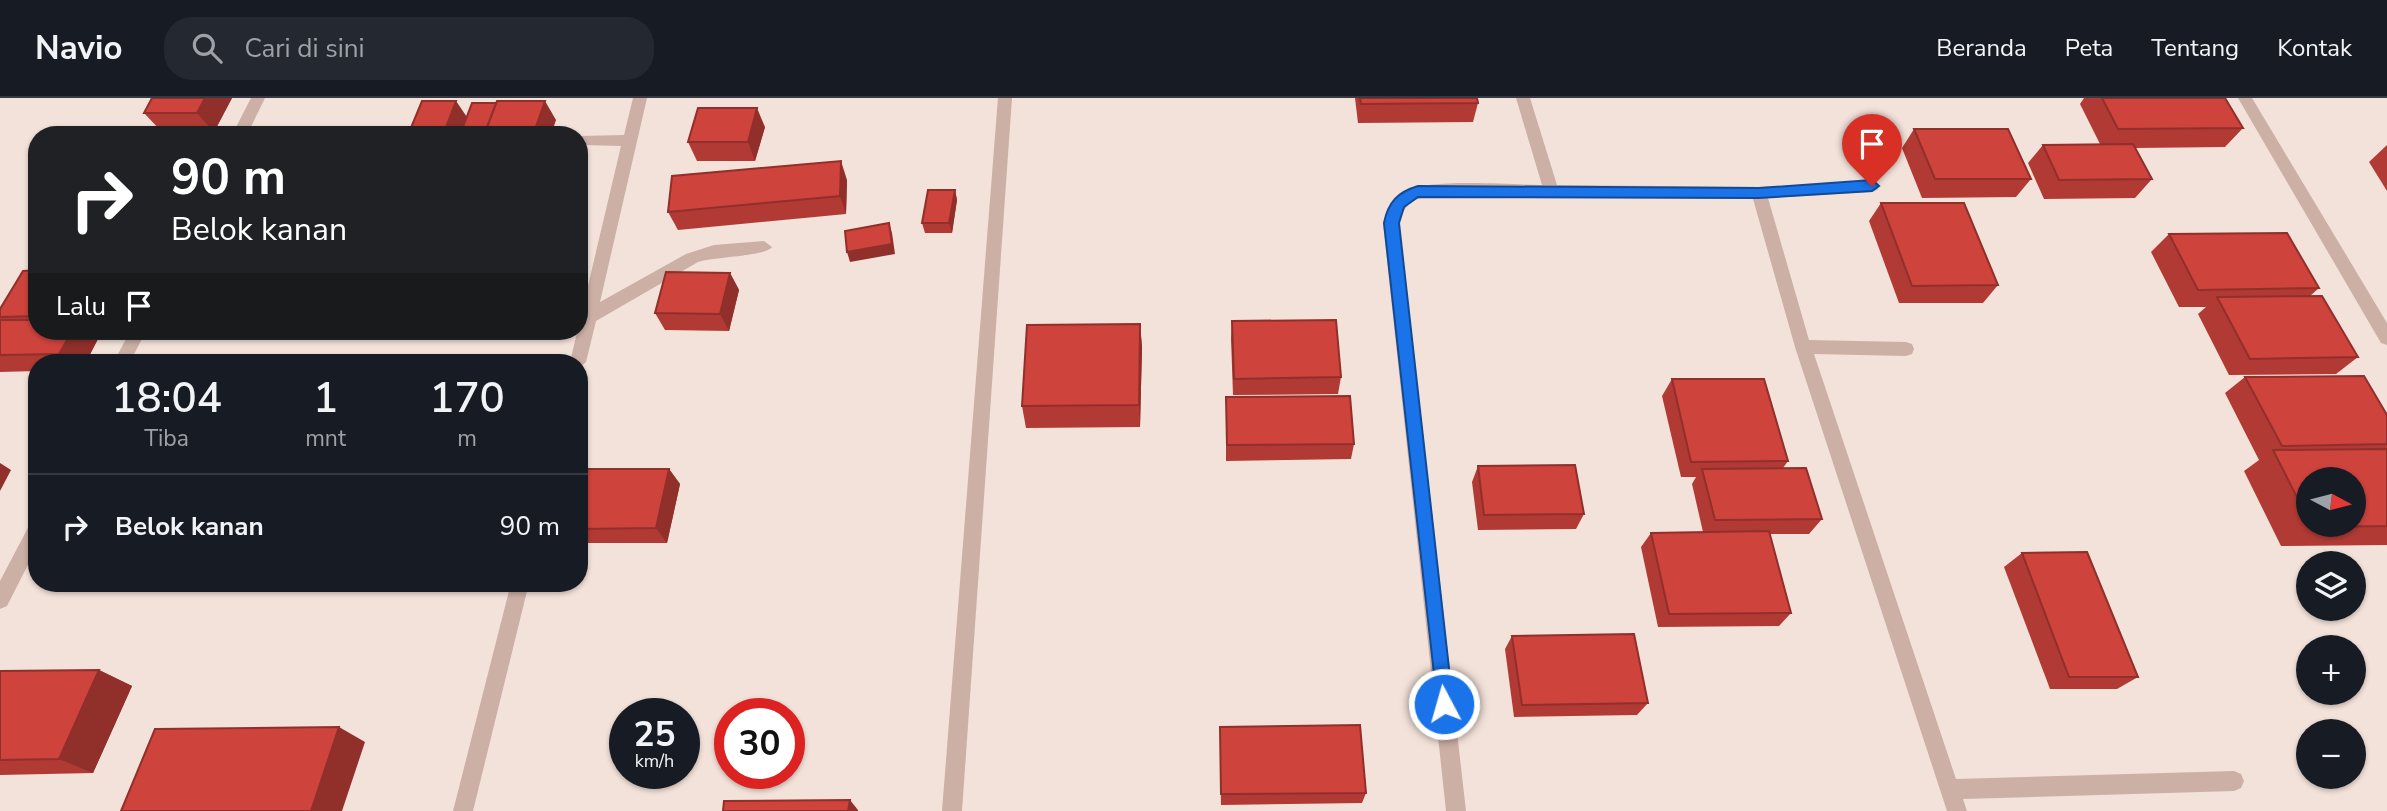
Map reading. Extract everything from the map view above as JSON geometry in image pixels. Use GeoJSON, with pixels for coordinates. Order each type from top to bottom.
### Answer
{"type":"FeatureCollection","features":[{"type":"Feature","properties":{"kind":"street"},"geometry":{"type":"LineString","coordinates":[[244,126],[258,98]]}},
{"type":"Feature","properties":{"kind":"street"},"geometry":{"type":"LineString","coordinates":[[588,324],[640,98]]}},
{"type":"Feature","properties":{"kind":"street"},"geometry":{"type":"LineString","coordinates":[[952,811],[1005,98]]}},
{"type":"Feature","properties":{"kind":"street"},"geometry":{"type":"LineString","coordinates":[[1523,98],[1551,191]]}},
{"type":"Feature","properties":{"kind":"street"},"geometry":{"type":"LineString","coordinates":[[2245,98],[2387,338]]}},
{"type":"Feature","properties":{"kind":"street"},"geometry":{"type":"LineString","coordinates":[[588,140],[629,141]]}},
{"type":"Feature","properties":{"kind":"street"},"geometry":{"type":"LineString","coordinates":[[1456,811],[1391,223],[1393,211],[1408,195],[1418,191],[1759,193],[1872,186]]}},
{"type":"Feature","properties":{"kind":"street"},"geometry":{"type":"LineString","coordinates":[[1759,193],[1803,346],[1957,811]]}},
{"type":"Feature","properties":{"kind":"street"},"geometry":{"type":"LineString","coordinates":[[590,316],[692,258],[714,251],[764,247]]}},
{"type":"Feature","properties":{"kind":"street"},"geometry":{"type":"LineString","coordinates":[[1803,346],[1906,349]]}},
{"type":"Feature","properties":{"kind":"street"},"geometry":{"type":"LineString","coordinates":[[0,600],[28,546]]}},
{"type":"Feature","properties":{"kind":"street"},"geometry":{"type":"LineString","coordinates":[[463,811],[518,592]]}},
{"type":"Feature","properties":{"kind":"street"},"geometry":{"type":"LineString","coordinates":[[1949,789],[2234,781]]}},
{"type":"Feature","properties":{"kind":"building"},"geometry":{"type":"Polygon","coordinates":[[[152,98],[205,98],[197,113],[144,113],[152,98]]]}},
{"type":"Feature","properties":{"kind":"building"},"geometry":{"type":"Polygon","coordinates":[[[1360,98],[1477,98],[1478,103],[1361,104],[1360,98]]]}},
{"type":"Feature","properties":{"kind":"building"},"geometry":{"type":"Polygon","coordinates":[[[2102,98],[2225,98],[2243,128],[2118,129],[2102,98]]]}},
{"type":"Feature","properties":{"kind":"building"},"geometry":{"type":"Polygon","coordinates":[[[422,101],[456,101],[446,126],[412,126],[422,101]]]}},
{"type":"Feature","properties":{"kind":"building"},"geometry":{"type":"Polygon","coordinates":[[[497,101],[545,101],[536,126],[487,126],[497,101]]]}},
{"type":"Feature","properties":{"kind":"building"},"geometry":{"type":"Polygon","coordinates":[[[472,103],[496,103],[487,126],[463,126],[472,103]]]}},
{"type":"Feature","properties":{"kind":"building"},"geometry":{"type":"Polygon","coordinates":[[[698,108],[757,108],[748,142],[688,142],[698,108]]]}},
{"type":"Feature","properties":{"kind":"building"},"geometry":{"type":"Polygon","coordinates":[[[1914,129],[2008,129],[2031,179],[1935,179],[1914,129]]]}},
{"type":"Feature","properties":{"kind":"building"},"geometry":{"type":"Polygon","coordinates":[[[2133,144],[2152,179],[2059,180],[2043,145],[2133,144]]]}},
{"type":"Feature","properties":{"kind":"building"},"geometry":{"type":"Polygon","coordinates":[[[841,161],[840,196],[668,212],[672,176],[841,161]]]}},
{"type":"Feature","properties":{"kind":"building"},"geometry":{"type":"Polygon","coordinates":[[[928,190],[955,190],[949,223],[922,223],[928,190]]]}},
{"type":"Feature","properties":{"kind":"building"},"geometry":{"type":"Polygon","coordinates":[[[1881,203],[1964,203],[1998,285],[1912,286],[1881,203]]]}},
{"type":"Feature","properties":{"kind":"building"},"geometry":{"type":"Polygon","coordinates":[[[889,223],[892,244],[847,252],[845,231],[889,223]]]}},
{"type":"Feature","properties":{"kind":"building"},"geometry":{"type":"Polygon","coordinates":[[[2287,233],[2319,288],[2198,290],[2169,234],[2287,233]]]}},
{"type":"Feature","properties":{"kind":"building"},"geometry":{"type":"Polygon","coordinates":[[[23,271],[28,271],[28,316],[0,317],[0,309],[23,271]]]}},
{"type":"Feature","properties":{"kind":"building"},"geometry":{"type":"Polygon","coordinates":[[[666,272],[730,273],[720,314],[655,313],[666,272]]]}},
{"type":"Feature","properties":{"kind":"building"},"geometry":{"type":"Polygon","coordinates":[[[2322,296],[2358,357],[2250,359],[2217,297],[2322,296]]]}},
{"type":"Feature","properties":{"kind":"building"},"geometry":{"type":"Polygon","coordinates":[[[0,320],[28,320],[28,340],[67,340],[59,354],[0,355],[0,320]]]}},
{"type":"Feature","properties":{"kind":"building"},"geometry":{"type":"Polygon","coordinates":[[[1336,320],[1341,377],[1234,379],[1232,321],[1336,320]]]}},
{"type":"Feature","properties":{"kind":"building"},"geometry":{"type":"Polygon","coordinates":[[[1140,324],[1139,405],[1022,406],[1027,325],[1140,324]]]}},
{"type":"Feature","properties":{"kind":"building"},"geometry":{"type":"Polygon","coordinates":[[[2364,376],[2387,415],[2387,444],[2282,446],[2245,377],[2364,376]]]}},
{"type":"Feature","properties":{"kind":"building"},"geometry":{"type":"Polygon","coordinates":[[[1672,379],[1764,379],[1788,461],[1691,462],[1672,379]]]}},
{"type":"Feature","properties":{"kind":"building"},"geometry":{"type":"Polygon","coordinates":[[[1350,396],[1354,444],[1227,445],[1226,397],[1350,396]]]}},
{"type":"Feature","properties":{"kind":"building"},"geometry":{"type":"Polygon","coordinates":[[[2387,449],[2387,526],[2366,526],[2366,467],[2296,467],[2296,495],[2273,450],[2387,449]]]}},
{"type":"Feature","properties":{"kind":"building"},"geometry":{"type":"Polygon","coordinates":[[[1575,465],[1584,514],[1484,515],[1478,466],[1575,465]]]}},
{"type":"Feature","properties":{"kind":"building"},"geometry":{"type":"Polygon","coordinates":[[[1806,468],[1822,519],[1715,520],[1702,469],[1806,468]]]}},
{"type":"Feature","properties":{"kind":"building"},"geometry":{"type":"Polygon","coordinates":[[[588,469],[669,469],[656,528],[588,529],[588,469]]]}},
{"type":"Feature","properties":{"kind":"building"},"geometry":{"type":"Polygon","coordinates":[[[1769,531],[1791,613],[1669,614],[1651,533],[1769,531]]]}},
{"type":"Feature","properties":{"kind":"building"},"geometry":{"type":"Polygon","coordinates":[[[2087,552],[2138,677],[2069,677],[2022,553],[2087,552]]]}},
{"type":"Feature","properties":{"kind":"building"},"geometry":{"type":"Polygon","coordinates":[[[1634,634],[1648,703],[1522,705],[1512,636],[1634,634]]]}},
{"type":"Feature","properties":{"kind":"building"},"geometry":{"type":"Polygon","coordinates":[[[99,670],[59,759],[0,760],[0,671],[99,670]]]}},
{"type":"Feature","properties":{"kind":"building"},"geometry":{"type":"Polygon","coordinates":[[[1360,725],[1366,793],[1221,794],[1220,727],[1360,725]]]}},
{"type":"Feature","properties":{"kind":"building"},"geometry":{"type":"Polygon","coordinates":[[[339,727],[311,811],[121,811],[155,729],[339,727]]]}},
{"type":"Feature","properties":{"kind":"building"},"geometry":{"type":"Polygon","coordinates":[[[850,800],[848,811],[723,811],[724,801],[850,800]]]}},
{"type":"Feature","properties":{"kind":"route"},"geometry":{"type":"LineString","coordinates":[[1444,704],[1391,223],[1393,211],[1399,203],[1418,191],[1759,193],[1872,186]]}}]}
